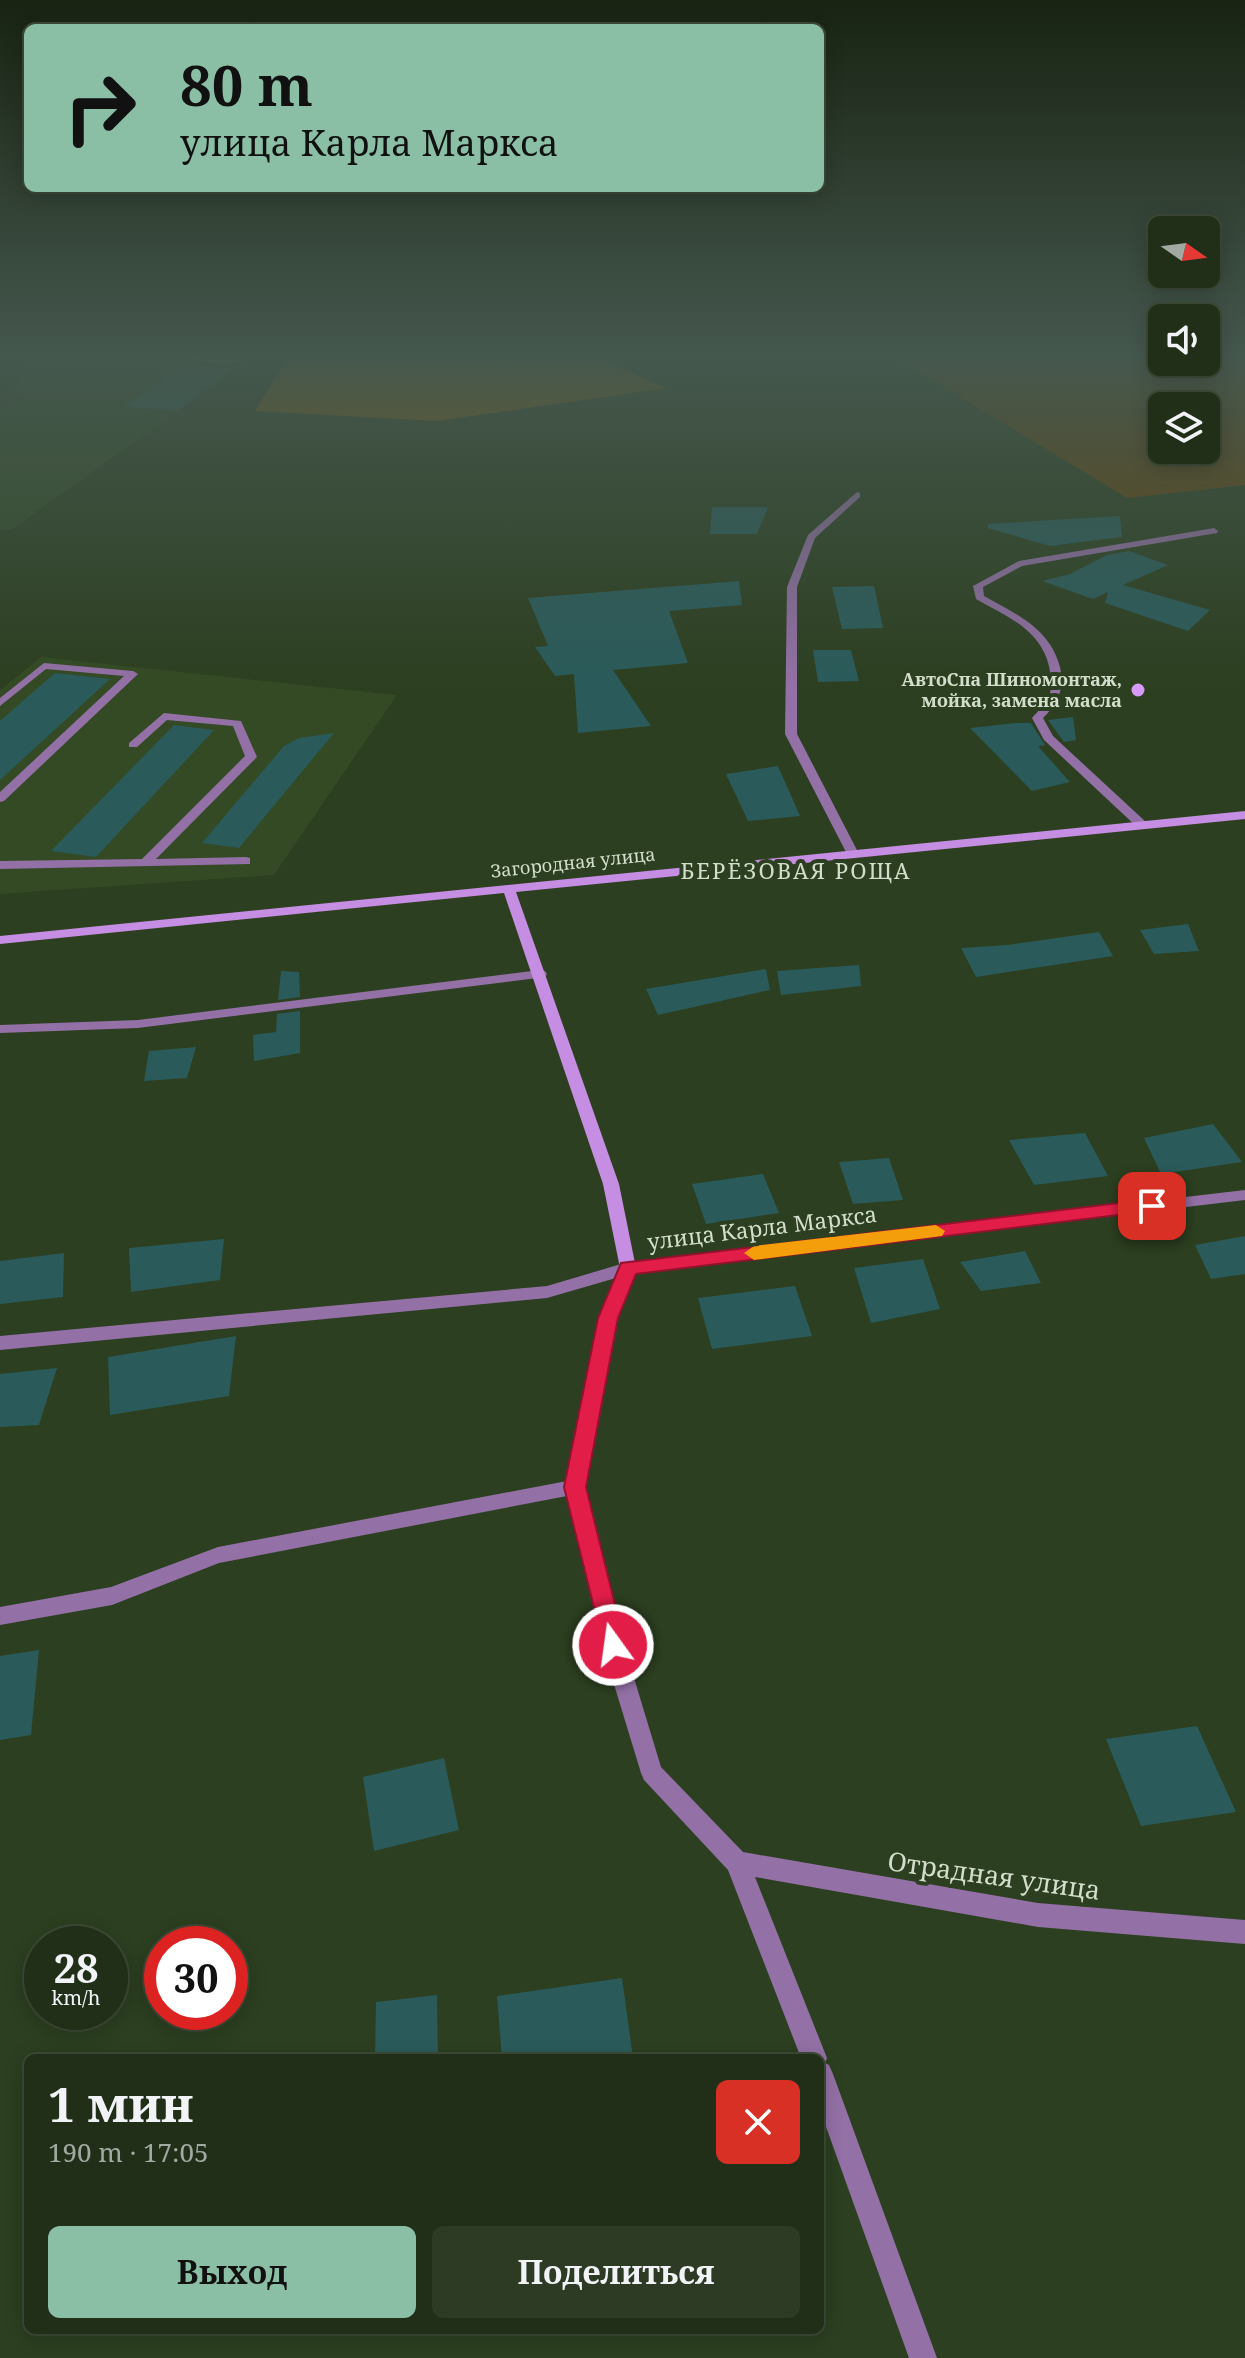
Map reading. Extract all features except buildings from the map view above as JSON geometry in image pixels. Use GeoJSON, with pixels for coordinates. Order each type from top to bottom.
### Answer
{"type":"FeatureCollection","features":[{"type":"Feature","properties":{"kind":"street"},"geometry":{"type":"LineString","coordinates":[[853,854],[791,734],[792,587],[811,537],[857,495]]}},
{"type":"Feature","properties":{"kind":"street"},"geometry":{"type":"LineString","coordinates":[[1142,825],[1048,738],[1037,718],[1055,701],[1057,681],[1053,652],[1042,636],[979,597],[978,586],[1019,564],[1214,531]]}},
{"type":"Feature","properties":{"kind":"street"},"geometry":{"type":"LineString","coordinates":[[0,703],[44,666],[133,674],[0,798]]}},
{"type":"Feature","properties":{"kind":"street"},"geometry":{"type":"LineString","coordinates":[[133,745],[164,716],[237,723],[251,757],[145,863]]}},
{"type":"Feature","properties":{"kind":"street","name":"Загородная улица"},"geometry":{"type":"LineString","coordinates":[[0,940],[1245,815]]}},
{"type":"Feature","properties":{"kind":"street"},"geometry":{"type":"LineString","coordinates":[[0,865],[246,861]]}},
{"type":"Feature","properties":{"kind":"street"},"geometry":{"type":"LineString","coordinates":[[508,887],[611,1184],[628,1268],[608,1318],[575,1487],[613,1645],[652,1773],[737,1862],[812,2054]]}},
{"type":"Feature","properties":{"kind":"street"},"geometry":{"type":"LineString","coordinates":[[0,1029],[138,1024],[540,974]]}},
{"type":"Feature","properties":{"kind":"street","name":"улица Карла Маркса"},"geometry":{"type":"LineString","coordinates":[[0,1343],[547,1292],[628,1268],[1245,1195]]}},
{"type":"Feature","properties":{"kind":"street"},"geometry":{"type":"LineString","coordinates":[[0,1616],[112,1596],[218,1555],[575,1487]]}},
{"type":"Feature","properties":{"kind":"street","name":"Отрадная улица"},"geometry":{"type":"LineString","coordinates":[[737,1862],[1038,1915],[1245,1932]]}},
{"type":"Feature","properties":{"kind":"street"},"geometry":{"type":"LineString","coordinates":[[824,2085],[923,2358]]}},
{"type":"Feature","properties":{"kind":"shaded area"},"geometry":{"type":"Polygon","coordinates":[[[0,464],[104,464],[11,530],[0,529],[0,464]]]}},
{"type":"Feature","properties":{"kind":"shaded area"},"geometry":{"type":"Polygon","coordinates":[[[1071,464],[1245,464],[1245,485],[1127,498],[1071,464]]]}},
{"type":"Feature","properties":{"kind":"shaded area"},"geometry":{"type":"Polygon","coordinates":[[[41,657],[397,695],[274,875],[0,894],[0,690],[41,657]]]}},
{"type":"Feature","properties":{"kind":"slow traffic"},"geometry":{"type":"LineString","coordinates":[[754,1253],[936,1231]]}},
{"type":"Feature","properties":{"kind":"place","name":"АвтоСпа Шиномонтаж, мойка, замена масла"},"geometry":{"type":"Point","coordinates":[1138,690]}},
{"type":"Feature","properties":{"kind":"district","name":"БЕРЁЗОВАЯ РОЩА"},"geometry":{"type":"Point","coordinates":[796,871]}},
{"type":"Feature","properties":{"kind":"route"},"geometry":{"type":"LineString","coordinates":[[613,1645],[575,1487],[608,1318],[628,1268],[1152,1206]]}}]}
